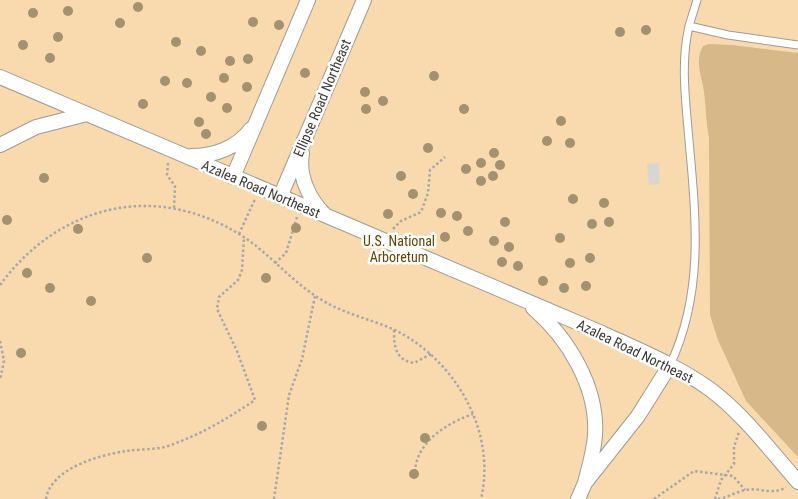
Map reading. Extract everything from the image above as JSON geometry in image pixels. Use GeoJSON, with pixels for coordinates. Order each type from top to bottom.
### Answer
{"type":"FeatureCollection","features":[{"type":"Feature","properties":{"kind":"street"},"geometry":{"type":"LineString","coordinates":[[233,177],[308,0]]}},
{"type":"Feature","properties":{"kind":"street","name":"Ellipse Road Northeast"},"geometry":{"type":"LineString","coordinates":[[280,197],[364,0]]}},
{"type":"Feature","properties":{"kind":"street","name":"Azalea Road Northeast"},"geometry":{"type":"LineString","coordinates":[[0,77],[523,300],[670,365],[711,390],[747,424],[797,481]]}},
{"type":"Feature","properties":{"kind":"street"},"geometry":{"type":"LineString","coordinates":[[0,145],[36,127],[88,114]]}},
{"type":"Feature","properties":{"kind":"street"},"geometry":{"type":"LineString","coordinates":[[178,153],[211,155],[224,150],[248,133],[257,121]]}},
{"type":"Feature","properties":{"kind":"street"},"geometry":{"type":"LineString","coordinates":[[303,143],[302,172],[306,186],[318,208],[328,217]]}},
{"type":"Feature","properties":{"kind":"street","name":"Azalea Road Northeast"},"geometry":{"type":"LineString","coordinates":[[523,300],[558,334],[584,377],[591,394],[595,433],[592,457],[585,483]]}},
{"type":"Feature","properties":{"kind":"street"},"geometry":{"type":"LineString","coordinates":[[578,499],[585,483],[638,416],[670,365]]}},
{"type":"Feature","properties":{"kind":"lane"},"geometry":{"type":"LineString","coordinates":[[670,365],[687,318],[696,268],[696,220],[684,82],[684,56],[689,26],[697,0]]}},
{"type":"Feature","properties":{"kind":"lane"},"geometry":{"type":"LineString","coordinates":[[689,26],[728,35],[798,45]]}},
{"type":"Feature","properties":{"kind":"path"},"geometry":{"type":"LineString","coordinates":[[174,209],[175,186],[167,175],[178,153]]}},
{"type":"Feature","properties":{"kind":"path"},"geometry":{"type":"LineString","coordinates":[[388,242],[396,225],[421,212],[428,193],[430,170],[445,157]]}},
{"type":"Feature","properties":{"kind":"path"},"geometry":{"type":"LineString","coordinates":[[239,234],[260,188]]}},
{"type":"Feature","properties":{"kind":"path"},"geometry":{"type":"LineString","coordinates":[[275,263],[286,253],[302,206]]}},
{"type":"Feature","properties":{"kind":"path"},"geometry":{"type":"LineString","coordinates":[[0,285],[33,247],[47,236],[80,218],[125,207],[174,209],[214,220],[244,237],[315,296],[342,310],[394,330],[431,354],[448,370],[464,394],[480,433],[483,456],[481,499]]}},
{"type":"Feature","properties":{"kind":"path"},"geometry":{"type":"LineString","coordinates":[[46,499],[47,491],[61,475],[84,463],[124,451],[165,447],[194,436],[225,420],[255,400],[237,351],[217,309],[219,297],[238,280],[242,270],[244,237]]}},
{"type":"Feature","properties":{"kind":"path"},"geometry":{"type":"LineString","coordinates":[[274,499],[288,395],[302,359],[315,296]]}},
{"type":"Feature","properties":{"kind":"path"},"geometry":{"type":"LineString","coordinates":[[394,330],[394,348],[403,359],[414,363],[431,354]]}},
{"type":"Feature","properties":{"kind":"path"},"geometry":{"type":"LineString","coordinates":[[0,341],[4,361],[0,380]]}},
{"type":"Feature","properties":{"kind":"path"},"geometry":{"type":"LineString","coordinates":[[415,472],[417,457],[421,448],[452,424],[473,414]]}},
{"type":"Feature","properties":{"kind":"path"},"geometry":{"type":"LineString","coordinates":[[747,424],[738,434],[734,448],[734,464],[727,475],[721,480],[716,499],[736,497],[745,490],[766,492],[783,490],[797,481]]}},
{"type":"Feature","properties":{"kind":"path"},"geometry":{"type":"LineString","coordinates":[[654,499],[694,471],[733,476],[745,490]]}},
{"type":"Feature","properties":{"kind":"green space","name":"U.S. National Arboretum"},"geometry":{"type":"Polygon","coordinates":[[[0,0],[798,0],[798,499],[0,499],[0,0]]]}},
{"type":"Feature","properties":{"kind":"shaded area"},"geometry":{"type":"Polygon","coordinates":[[[709,44],[798,53],[798,457],[746,401],[718,340],[710,315],[709,138],[704,92],[699,69],[700,52],[703,46],[709,44]]]}},
{"type":"Feature","properties":{"kind":"building"},"geometry":{"type":"Polygon","coordinates":[[[659,163],[660,184],[649,185],[647,164],[659,163]]]}}]}
